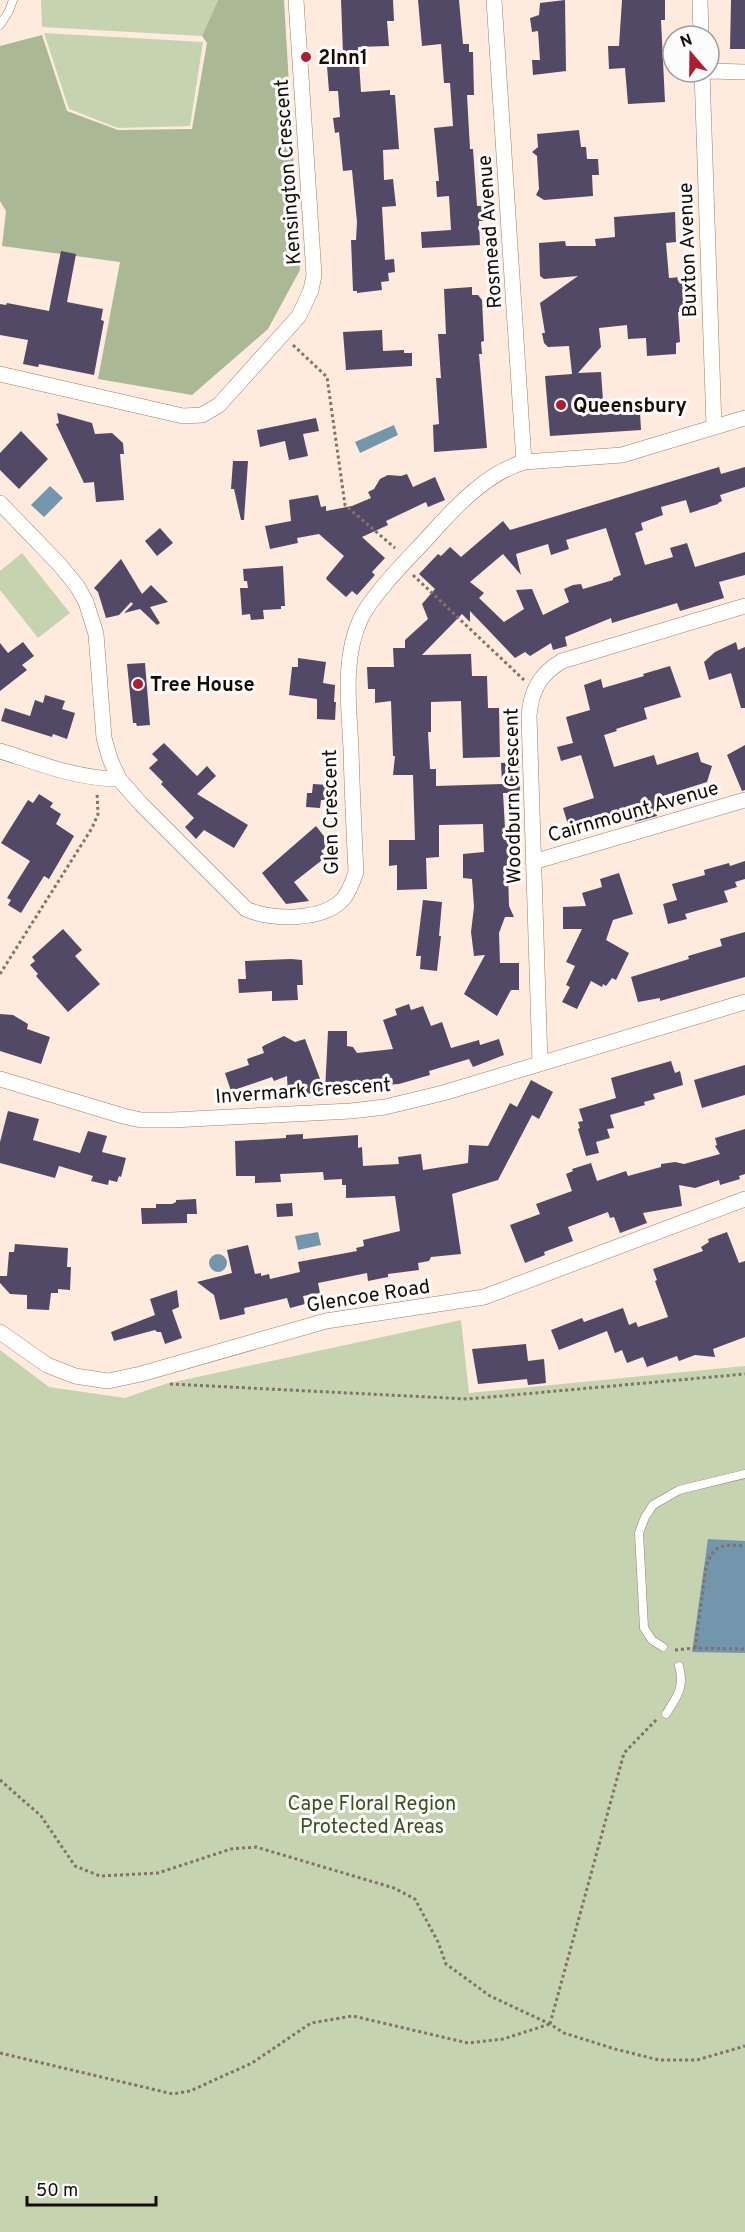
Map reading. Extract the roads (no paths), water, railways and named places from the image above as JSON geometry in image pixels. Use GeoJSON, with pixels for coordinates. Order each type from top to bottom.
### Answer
{"type":"FeatureCollection","features":[{"type":"Feature","properties":{"kind":"street","name":"Kensington Crescent"},"geometry":{"type":"LineString","coordinates":[[0,374],[193,416],[202,415],[219,405],[299,316],[307,303],[314,275],[296,0]]}},
{"type":"Feature","properties":{"kind":"street","name":"Rosmead Avenue"},"geometry":{"type":"LineString","coordinates":[[494,0],[524,462]]}},
{"type":"Feature","properties":{"kind":"street"},"geometry":{"type":"LineString","coordinates":[[700,0],[701,24]]}},
{"type":"Feature","properties":{"kind":"street"},"geometry":{"type":"LineString","coordinates":[[721,71],[745,72]]}},
{"type":"Feature","properties":{"kind":"street","name":"Buxton Avenue"},"geometry":{"type":"LineString","coordinates":[[702,84],[714,427]]}},
{"type":"Feature","properties":{"kind":"street","name":"Glen Crescent"},"geometry":{"type":"LineString","coordinates":[[0,503],[59,564],[77,586],[86,602],[96,634],[104,738],[119,779],[246,909],[259,915],[275,918],[293,917],[336,906],[352,886],[356,872],[349,683],[351,651],[359,623],[372,601],[448,516],[490,478],[511,466],[524,462],[622,455],[745,418]]}},
{"type":"Feature","properties":{"kind":"street","name":"Woodburn Crescent"},"geometry":{"type":"LineString","coordinates":[[540,1063],[530,716],[530,701],[539,680],[562,661],[745,606]]}},
{"type":"Feature","properties":{"kind":"street"},"geometry":{"type":"LineString","coordinates":[[0,751],[74,775],[119,779]]}},
{"type":"Feature","properties":{"kind":"street","name":"Cairnmount Avenue"},"geometry":{"type":"LineString","coordinates":[[533,862],[745,800]]}},
{"type":"Feature","properties":{"kind":"street","name":"Invermark Crescent"},"geometry":{"type":"LineString","coordinates":[[0,1079],[123,1116],[141,1119],[172,1120],[351,1111],[384,1107],[443,1093],[745,1002]]}},
{"type":"Feature","properties":{"kind":"street","name":"Glencoe Road"},"geometry":{"type":"LineString","coordinates":[[0,1332],[47,1365],[75,1376],[108,1381],[141,1374],[326,1321],[484,1297],[745,1199]]}},
{"type":"Feature","properties":{"kind":"lane"},"geometry":{"type":"LineString","coordinates":[[0,25],[13,0]]}},
{"type":"Feature","properties":{"kind":"lane"},"geometry":{"type":"LineString","coordinates":[[663,1647],[652,1640],[644,1628],[639,1533],[645,1516],[653,1505],[679,1490],[745,1474]]}},
{"type":"Feature","properties":{"kind":"lane"},"geometry":{"type":"LineString","coordinates":[[666,1714],[680,1693],[682,1684],[680,1666]]}},
{"type":"Feature","properties":{"kind":"water"},"geometry":{"type":"Polygon","coordinates":[[[394,425],[398,435],[360,453],[355,442],[394,425]]]}},
{"type":"Feature","properties":{"kind":"water"},"geometry":{"type":"Polygon","coordinates":[[[50,486],[63,498],[44,517],[31,505],[50,486]]]}},
{"type":"Feature","properties":{"kind":"water"},"geometry":{"type":"Polygon","coordinates":[[[318,1232],[321,1245],[298,1250],[295,1236],[318,1232]]]}},
{"type":"Feature","properties":{"kind":"water"},"geometry":{"type":"Polygon","coordinates":[[[214,1254],[222,1254],[227,1259],[225,1270],[214,1272],[209,1267],[209,1259],[214,1254]]]}},
{"type":"Feature","properties":{"kind":"water"},"geometry":{"type":"Polygon","coordinates":[[[708,1539],[745,1541],[745,1653],[692,1652],[708,1539]]]}},
{"type":"Feature","properties":{"kind":"place","name":"2Inn1"},"geometry":{"type":"Point","coordinates":[306,57]}},
{"type":"Feature","properties":{"kind":"place","name":"Queensbury"},"geometry":{"type":"Point","coordinates":[561,405]}},
{"type":"Feature","properties":{"kind":"place","name":"Tree House"},"geometry":{"type":"Point","coordinates":[138,684]}},
{"type":"Feature","properties":{"kind":"park label","name":"Cape Floral Region Protected Areas"},"geometry":{"type":"Point","coordinates":[372,1814]}}]}
